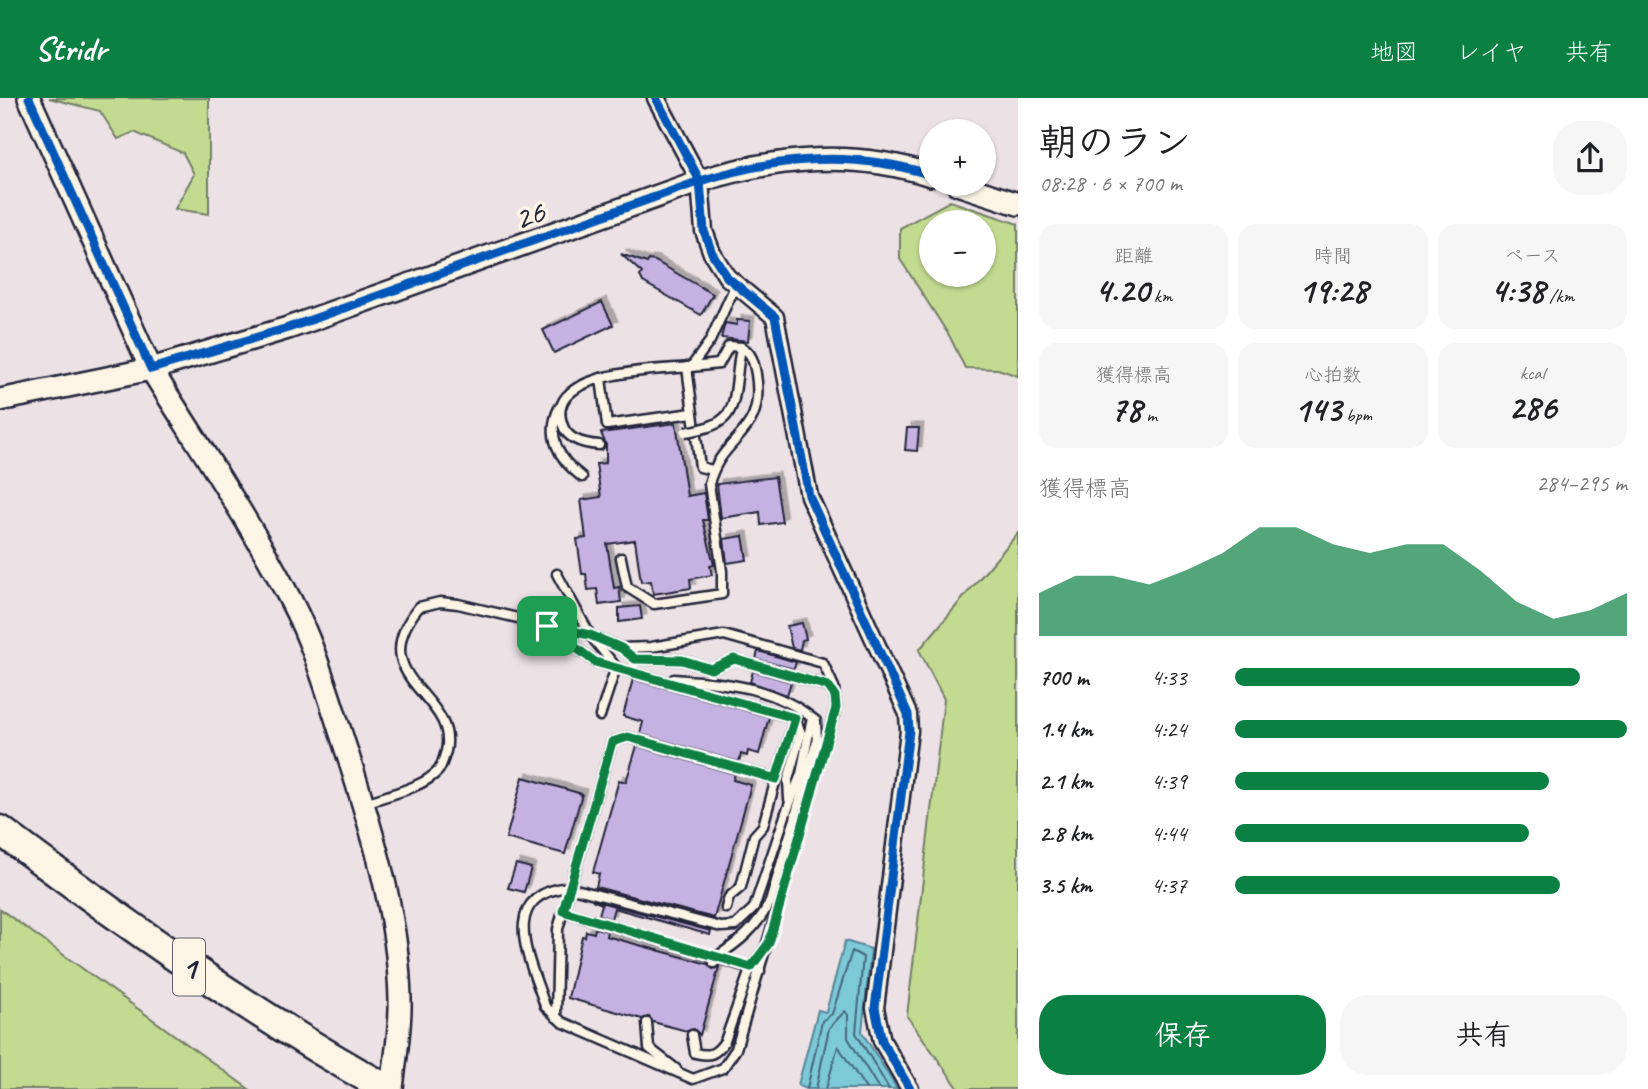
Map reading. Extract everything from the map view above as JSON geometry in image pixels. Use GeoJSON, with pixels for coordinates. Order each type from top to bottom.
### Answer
{"type":"FeatureCollection","features":[{"type":"Feature","properties":{"kind":"highway","name":"1"},"geometry":{"type":"LineString","coordinates":[[0,830],[129,927],[201,976],[299,1040],[390,1089]]}},
{"type":"Feature","properties":{"kind":"street"},"geometry":{"type":"LineString","coordinates":[[29,98],[151,369],[261,543],[293,604],[322,675],[363,804],[396,944],[400,1002],[390,1089]]}},
{"type":"Feature","properties":{"kind":"street"},"geometry":{"type":"LineString","coordinates":[[656,98],[700,181],[704,231],[712,253],[727,277],[775,317],[809,496],[908,714],[909,731],[874,1009],[882,1041],[910,1089]]}},
{"type":"Feature","properties":{"kind":"street","name":"26"},"geometry":{"type":"LineString","coordinates":[[0,400],[151,369],[288,328],[700,181],[752,166],[811,159],[880,162],[919,172]]}},
{"type":"Feature","properties":{"kind":"street"},"geometry":{"type":"LineString","coordinates":[[994,196],[1018,204]]}},
{"type":"Feature","properties":{"kind":"lane"},"geometry":{"type":"LineString","coordinates":[[712,470],[700,467],[692,414],[689,367],[710,341],[736,284]]}},
{"type":"Feature","properties":{"kind":"lane"},"geometry":{"type":"LineString","coordinates":[[582,477],[555,446],[552,428],[570,389],[601,378],[719,364],[729,346],[746,350],[754,362],[758,409],[712,470],[709,484],[722,571],[722,594],[654,604],[627,587],[621,558]]}},
{"type":"Feature","properties":{"kind":"lane"},"geometry":{"type":"LineString","coordinates":[[685,432],[715,427],[723,420],[734,402],[741,347]]}},
{"type":"Feature","properties":{"kind":"lane"},"geometry":{"type":"LineString","coordinates":[[601,378],[607,425],[692,414]]}},
{"type":"Feature","properties":{"kind":"lane"},"geometry":{"type":"LineString","coordinates":[[561,405],[563,427],[568,433],[586,444],[599,445]]}},
{"type":"Feature","properties":{"kind":"lane"},"geometry":{"type":"LineString","coordinates":[[558,574],[590,635],[616,667]]}},
{"type":"Feature","properties":{"kind":"lane"},"geometry":{"type":"LineString","coordinates":[[363,804],[418,783],[438,770],[444,758],[448,742],[444,725],[403,667],[400,651],[401,633],[419,607],[440,602],[590,635],[621,648],[635,659],[682,660],[711,669],[734,659],[828,686],[835,696]]}},
{"type":"Feature","properties":{"kind":"lane"},"geometry":{"type":"LineString","coordinates":[[547,626],[595,662],[795,718]]}},
{"type":"Feature","properties":{"kind":"lane"},"geometry":{"type":"LineString","coordinates":[[621,648],[651,647],[724,635],[823,663],[835,696],[836,708],[736,1049],[723,1068],[693,1079],[556,1017],[545,1006],[521,931],[524,914],[533,901],[548,889],[568,887],[721,926],[735,926],[754,908],[812,730],[810,716]]}},
{"type":"Feature","properties":{"kind":"lane"},"geometry":{"type":"LineString","coordinates":[[600,716],[616,667]]}},
{"type":"Feature","properties":{"kind":"lane"},"geometry":{"type":"LineString","coordinates":[[653,677],[731,683],[792,701],[816,721],[817,741],[769,902],[758,925],[715,960]]}},
{"type":"Feature","properties":{"kind":"lane"},"geometry":{"type":"LineString","coordinates":[[726,908],[729,897],[741,887],[754,836],[763,826],[795,718]]}},
{"type":"Feature","properties":{"kind":"lane"},"geometry":{"type":"LineString","coordinates":[[787,810],[789,780],[801,733],[795,718]]}},
{"type":"Feature","properties":{"kind":"lane"},"geometry":{"type":"LineString","coordinates":[[556,1017],[558,929],[612,742],[628,737],[776,779]]}},
{"type":"Feature","properties":{"kind":"lane"},"geometry":{"type":"LineString","coordinates":[[563,911],[670,947],[760,971]]}},
{"type":"Feature","properties":{"kind":"lane"},"geometry":{"type":"LineString","coordinates":[[692,1035],[695,1053],[707,1056],[718,1052],[725,1041],[751,967],[769,943]]}},
{"type":"Feature","properties":{"kind":"lane"},"geometry":{"type":"LineString","coordinates":[[647,1023],[649,1048],[681,1073]]}},
{"type":"Feature","properties":{"kind":"green space"},"geometry":{"type":"Polygon","coordinates":[[[49,98],[209,98],[209,214],[175,209],[194,174],[183,153],[134,132],[118,139],[100,111],[49,98]]]}},
{"type":"Feature","properties":{"kind":"green space"},"geometry":{"type":"Polygon","coordinates":[[[950,201],[977,210],[933,210],[950,201]]]}},
{"type":"Feature","properties":{"kind":"green space"},"geometry":{"type":"Polygon","coordinates":[[[996,217],[1018,224],[1018,376],[998,369],[965,368],[950,337],[900,259],[900,228],[919,218],[919,287],[996,287],[996,217]]]}},
{"type":"Feature","properties":{"kind":"green space"},"geometry":{"type":"Polygon","coordinates":[[[1018,533],[1018,1089],[959,1089],[907,1016],[944,699],[919,650],[1018,533]]]}},
{"type":"Feature","properties":{"kind":"green space"},"geometry":{"type":"Polygon","coordinates":[[[0,909],[249,1089],[0,1089],[0,909]]]}},
{"type":"Feature","properties":{"kind":"water"},"geometry":{"type":"Polygon","coordinates":[[[845,941],[871,949],[862,1032],[897,1089],[806,1089],[798,1085],[818,1010],[826,1012],[845,941]]]}},
{"type":"Feature","properties":{"kind":"building"},"geometry":{"type":"Polygon","coordinates":[[[621,254],[647,263],[649,260],[655,261],[713,294],[701,315],[643,282],[640,276],[642,273],[621,254]]]}},
{"type":"Feature","properties":{"kind":"building"},"geometry":{"type":"Polygon","coordinates":[[[602,302],[613,325],[554,353],[543,330],[602,302]]]}},
{"type":"Feature","properties":{"kind":"building"},"geometry":{"type":"Polygon","coordinates":[[[737,320],[750,321],[748,341],[721,338],[725,323],[737,325],[737,320]]]}},
{"type":"Feature","properties":{"kind":"building"},"geometry":{"type":"Polygon","coordinates":[[[676,423],[687,496],[704,493],[708,520],[703,520],[714,565],[710,566],[712,575],[690,579],[691,588],[653,594],[651,581],[641,582],[635,540],[607,544],[614,588],[619,587],[621,602],[599,605],[597,589],[588,590],[586,574],[582,574],[577,539],[586,538],[581,500],[601,497],[596,464],[606,463],[606,445],[601,433],[676,423]]]}},
{"type":"Feature","properties":{"kind":"building"},"geometry":{"type":"Polygon","coordinates":[[[907,428],[919,428],[917,451],[905,450],[907,428]]]}},
{"type":"Feature","properties":{"kind":"building"},"geometry":{"type":"Polygon","coordinates":[[[775,477],[782,522],[761,525],[760,512],[721,518],[717,484],[775,477]]]}},
{"type":"Feature","properties":{"kind":"building"},"geometry":{"type":"Polygon","coordinates":[[[743,536],[747,560],[727,563],[724,539],[743,536]]]}},
{"type":"Feature","properties":{"kind":"building"},"geometry":{"type":"Polygon","coordinates":[[[640,606],[642,619],[619,622],[619,608],[640,606]]]}},
{"type":"Feature","properties":{"kind":"building"},"geometry":{"type":"Polygon","coordinates":[[[802,623],[806,639],[802,640],[800,650],[792,648],[787,626],[802,623]]]}},
{"type":"Feature","properties":{"kind":"building"},"geometry":{"type":"Polygon","coordinates":[[[758,651],[796,662],[794,669],[756,659],[758,651]]]}},
{"type":"Feature","properties":{"kind":"building"},"geometry":{"type":"Polygon","coordinates":[[[753,671],[791,682],[787,695],[750,682],[753,671]]]}},
{"type":"Feature","properties":{"kind":"building"},"geometry":{"type":"Polygon","coordinates":[[[633,679],[769,717],[759,754],[748,751],[747,756],[741,754],[739,762],[640,734],[643,722],[623,716],[633,679]]]}},
{"type":"Feature","properties":{"kind":"building"},"geometry":{"type":"Polygon","coordinates":[[[637,746],[735,774],[733,780],[751,785],[714,918],[596,887],[599,874],[593,872],[619,780],[626,782],[637,746]]]}},
{"type":"Feature","properties":{"kind":"building"},"geometry":{"type":"Polygon","coordinates":[[[523,777],[582,794],[565,854],[506,838],[523,777]]]}},
{"type":"Feature","properties":{"kind":"building"},"geometry":{"type":"Polygon","coordinates":[[[516,864],[531,868],[524,892],[508,888],[516,864]]]}},
{"type":"Feature","properties":{"kind":"building"},"geometry":{"type":"Polygon","coordinates":[[[592,900],[711,931],[710,935],[614,908],[611,919],[599,915],[602,904],[592,900]]]}},
{"type":"Feature","properties":{"kind":"building"},"geometry":{"type":"Polygon","coordinates":[[[595,928],[607,931],[606,936],[708,964],[713,969],[719,967],[700,1035],[694,1029],[687,1031],[653,1022],[649,1017],[642,1019],[568,998],[582,936],[585,937],[586,931],[594,933],[595,928]]]}},
{"type":"Feature","properties":{"kind":"cycle path"},"geometry":{"type":"LineString","coordinates":[[29,98],[151,369],[288,328],[729,173],[758,166],[815,160],[873,162],[919,172]]}},
{"type":"Feature","properties":{"kind":"cycle path"},"geometry":{"type":"LineString","coordinates":[[656,98],[700,181],[704,231],[712,253],[727,277],[775,317],[809,496],[908,714],[909,731],[875,1008],[882,1041],[910,1089]]}},
{"type":"Feature","properties":{"kind":"route"},"geometry":{"type":"LineString","coordinates":[[547,626],[590,635],[621,648],[635,659],[682,660],[711,669],[734,659],[828,686],[835,696],[836,708],[769,943],[751,967],[563,911],[612,742],[628,737],[776,779],[795,718],[787,713],[595,662],[547,626]]}}]}
